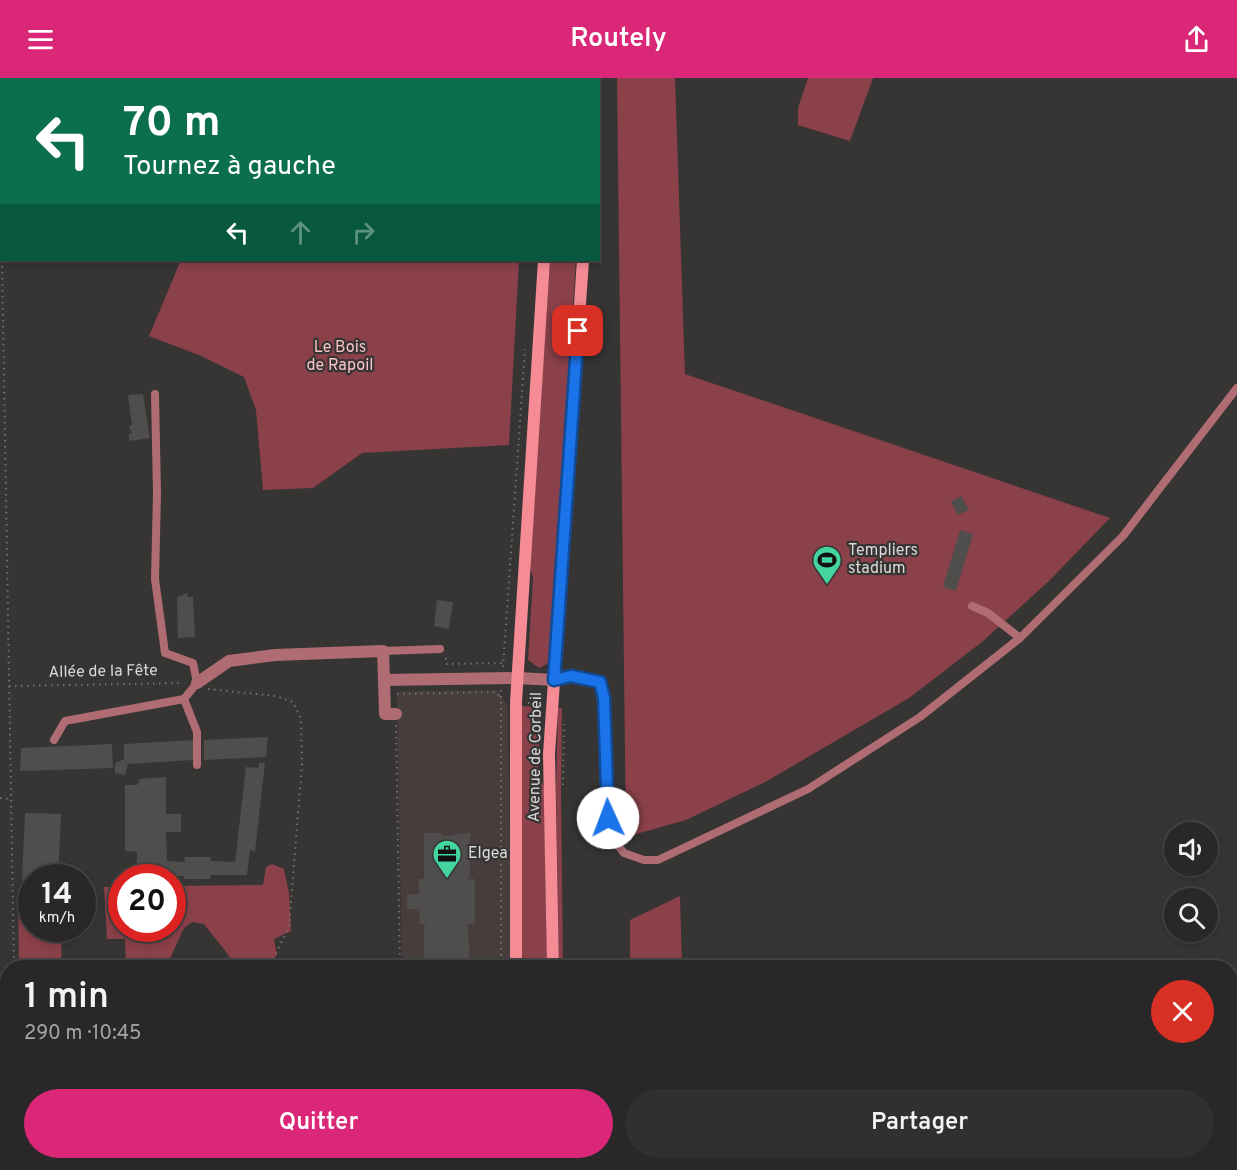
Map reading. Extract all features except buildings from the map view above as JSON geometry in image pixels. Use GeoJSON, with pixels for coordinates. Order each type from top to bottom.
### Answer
{"type":"FeatureCollection","features":[{"type":"Feature","properties":{"kind":"main road","name":"Avenue de Corbeil"},"geometry":{"type":"LineString","coordinates":[[516,960],[516,702],[544,261]]}},
{"type":"Feature","properties":{"kind":"main road","name":"Avenue de Corbeil"},"geometry":{"type":"LineString","coordinates":[[553,960],[549,754],[583,261]]}},
{"type":"Feature","properties":{"kind":"street"},"geometry":{"type":"LineString","coordinates":[[197,683],[229,661],[275,654],[383,651],[389,680],[385,714],[396,714]]}},
{"type":"Feature","properties":{"kind":"street"},"geometry":{"type":"LineString","coordinates":[[389,680],[518,678],[554,680]]}},
{"type":"Feature","properties":{"kind":"lane"},"geometry":{"type":"LineString","coordinates":[[554,680],[571,676],[600,682],[604,698],[608,818],[612,838],[624,854],[644,860],[658,860],[808,789],[920,717],[1020,638],[1123,536],[1237,388]]}},
{"type":"Feature","properties":{"kind":"lane"},"geometry":{"type":"LineString","coordinates":[[54,740],[66,721],[184,699],[197,683],[193,663],[165,652],[156,590],[155,394]]}},
{"type":"Feature","properties":{"kind":"lane"},"geometry":{"type":"LineString","coordinates":[[972,606],[988,613],[1020,638]]}},
{"type":"Feature","properties":{"kind":"lane"},"geometry":{"type":"LineString","coordinates":[[383,651],[440,649]]}},
{"type":"Feature","properties":{"kind":"lane"},"geometry":{"type":"LineString","coordinates":[[184,699],[197,732],[197,765]]}},
{"type":"Feature","properties":{"kind":"path"},"geometry":{"type":"LineString","coordinates":[[2,261],[14,960]]}},
{"type":"Feature","properties":{"kind":"path"},"geometry":{"type":"LineString","coordinates":[[440,649],[446,649],[446,664],[503,663],[525,343]]}},
{"type":"Feature","properties":{"kind":"path"},"geometry":{"type":"LineString","coordinates":[[0,575],[7,576]]}},
{"type":"Feature","properties":{"kind":"path"},"geometry":{"type":"LineString","coordinates":[[389,680],[395,694],[495,692],[500,696],[501,960]]}},
{"type":"Feature","properties":{"kind":"path","name":"Allée de la Fête"},"geometry":{"type":"LineString","coordinates":[[9,686],[197,683],[216,692],[276,696],[293,702],[300,718],[302,764],[289,927],[273,959]]}},
{"type":"Feature","properties":{"kind":"path"},"geometry":{"type":"LineString","coordinates":[[500,701],[552,704]]}},
{"type":"Feature","properties":{"kind":"path"},"geometry":{"type":"LineString","coordinates":[[396,714],[400,960]]}},
{"type":"Feature","properties":{"kind":"path"},"geometry":{"type":"LineString","coordinates":[[563,790],[565,715]]}},
{"type":"Feature","properties":{"kind":"path"},"geometry":{"type":"LineString","coordinates":[[0,798],[11,798]]}},
{"type":"Feature","properties":{"kind":"shaded area"},"geometry":{"type":"Polygon","coordinates":[[[497,690],[508,706],[511,960],[402,960],[397,691],[497,690]]]}},
{"type":"Feature","properties":{"kind":"green space"},"geometry":{"type":"Polygon","coordinates":[[[617,78],[675,78],[685,374],[1110,518],[1050,580],[982,642],[909,698],[767,781],[686,820],[626,837],[617,78]]]}},
{"type":"Feature","properties":{"kind":"green space"},"geometry":{"type":"Polygon","coordinates":[[[808,78],[873,78],[850,141],[798,125],[798,108],[808,78]]]}},
{"type":"Feature","properties":{"kind":"green space","name":"Le Bois de Rapoil"},"geometry":{"type":"Polygon","coordinates":[[[181,261],[519,261],[509,445],[362,453],[313,488],[263,490],[256,410],[244,377],[199,355],[149,336],[181,261]]]}},
{"type":"Feature","properties":{"kind":"green space"},"geometry":{"type":"Polygon","coordinates":[[[550,261],[576,261],[550,657],[549,663],[539,668],[528,660],[533,578],[529,565],[550,261]]]}},
{"type":"Feature","properties":{"kind":"green space"},"geometry":{"type":"Polygon","coordinates":[[[519,706],[541,707],[538,768],[544,788],[547,960],[520,960],[519,706]]]}},
{"type":"Feature","properties":{"kind":"green space"},"geometry":{"type":"Polygon","coordinates":[[[558,708],[562,708],[563,960],[559,960],[556,789],[558,708]]]}},
{"type":"Feature","properties":{"kind":"green space"},"geometry":{"type":"Polygon","coordinates":[[[272,864],[284,869],[289,893],[291,931],[274,939],[277,955],[271,960],[231,960],[204,924],[192,922],[186,926],[186,886],[263,885],[266,867],[272,864]]]}},
{"type":"Feature","properties":{"kind":"green space"},"geometry":{"type":"Polygon","coordinates":[[[104,887],[108,887],[108,939],[107,939],[104,887]]]}},
{"type":"Feature","properties":{"kind":"green space"},"geometry":{"type":"Polygon","coordinates":[[[680,896],[682,960],[630,960],[630,920],[680,896]]]}},
{"type":"Feature","properties":{"kind":"green space"},"geometry":{"type":"Polygon","coordinates":[[[19,942],[62,942],[61,960],[19,960],[19,942]]]}},
{"type":"Feature","properties":{"kind":"green space"},"geometry":{"type":"Polygon","coordinates":[[[125,942],[178,942],[169,960],[126,960],[125,942]]]}},
{"type":"Feature","properties":{"kind":"place","name":"Templiers stadium"},"geometry":{"type":"Point","coordinates":[827,586]}},
{"type":"Feature","properties":{"kind":"place","name":"Elgea"},"geometry":{"type":"Point","coordinates":[447,880]}},
{"type":"Feature","properties":{"kind":"route"},"geometry":{"type":"LineString","coordinates":[[578,331],[554,680],[571,676],[592,678],[600,682],[604,698],[608,818]]}}]}
